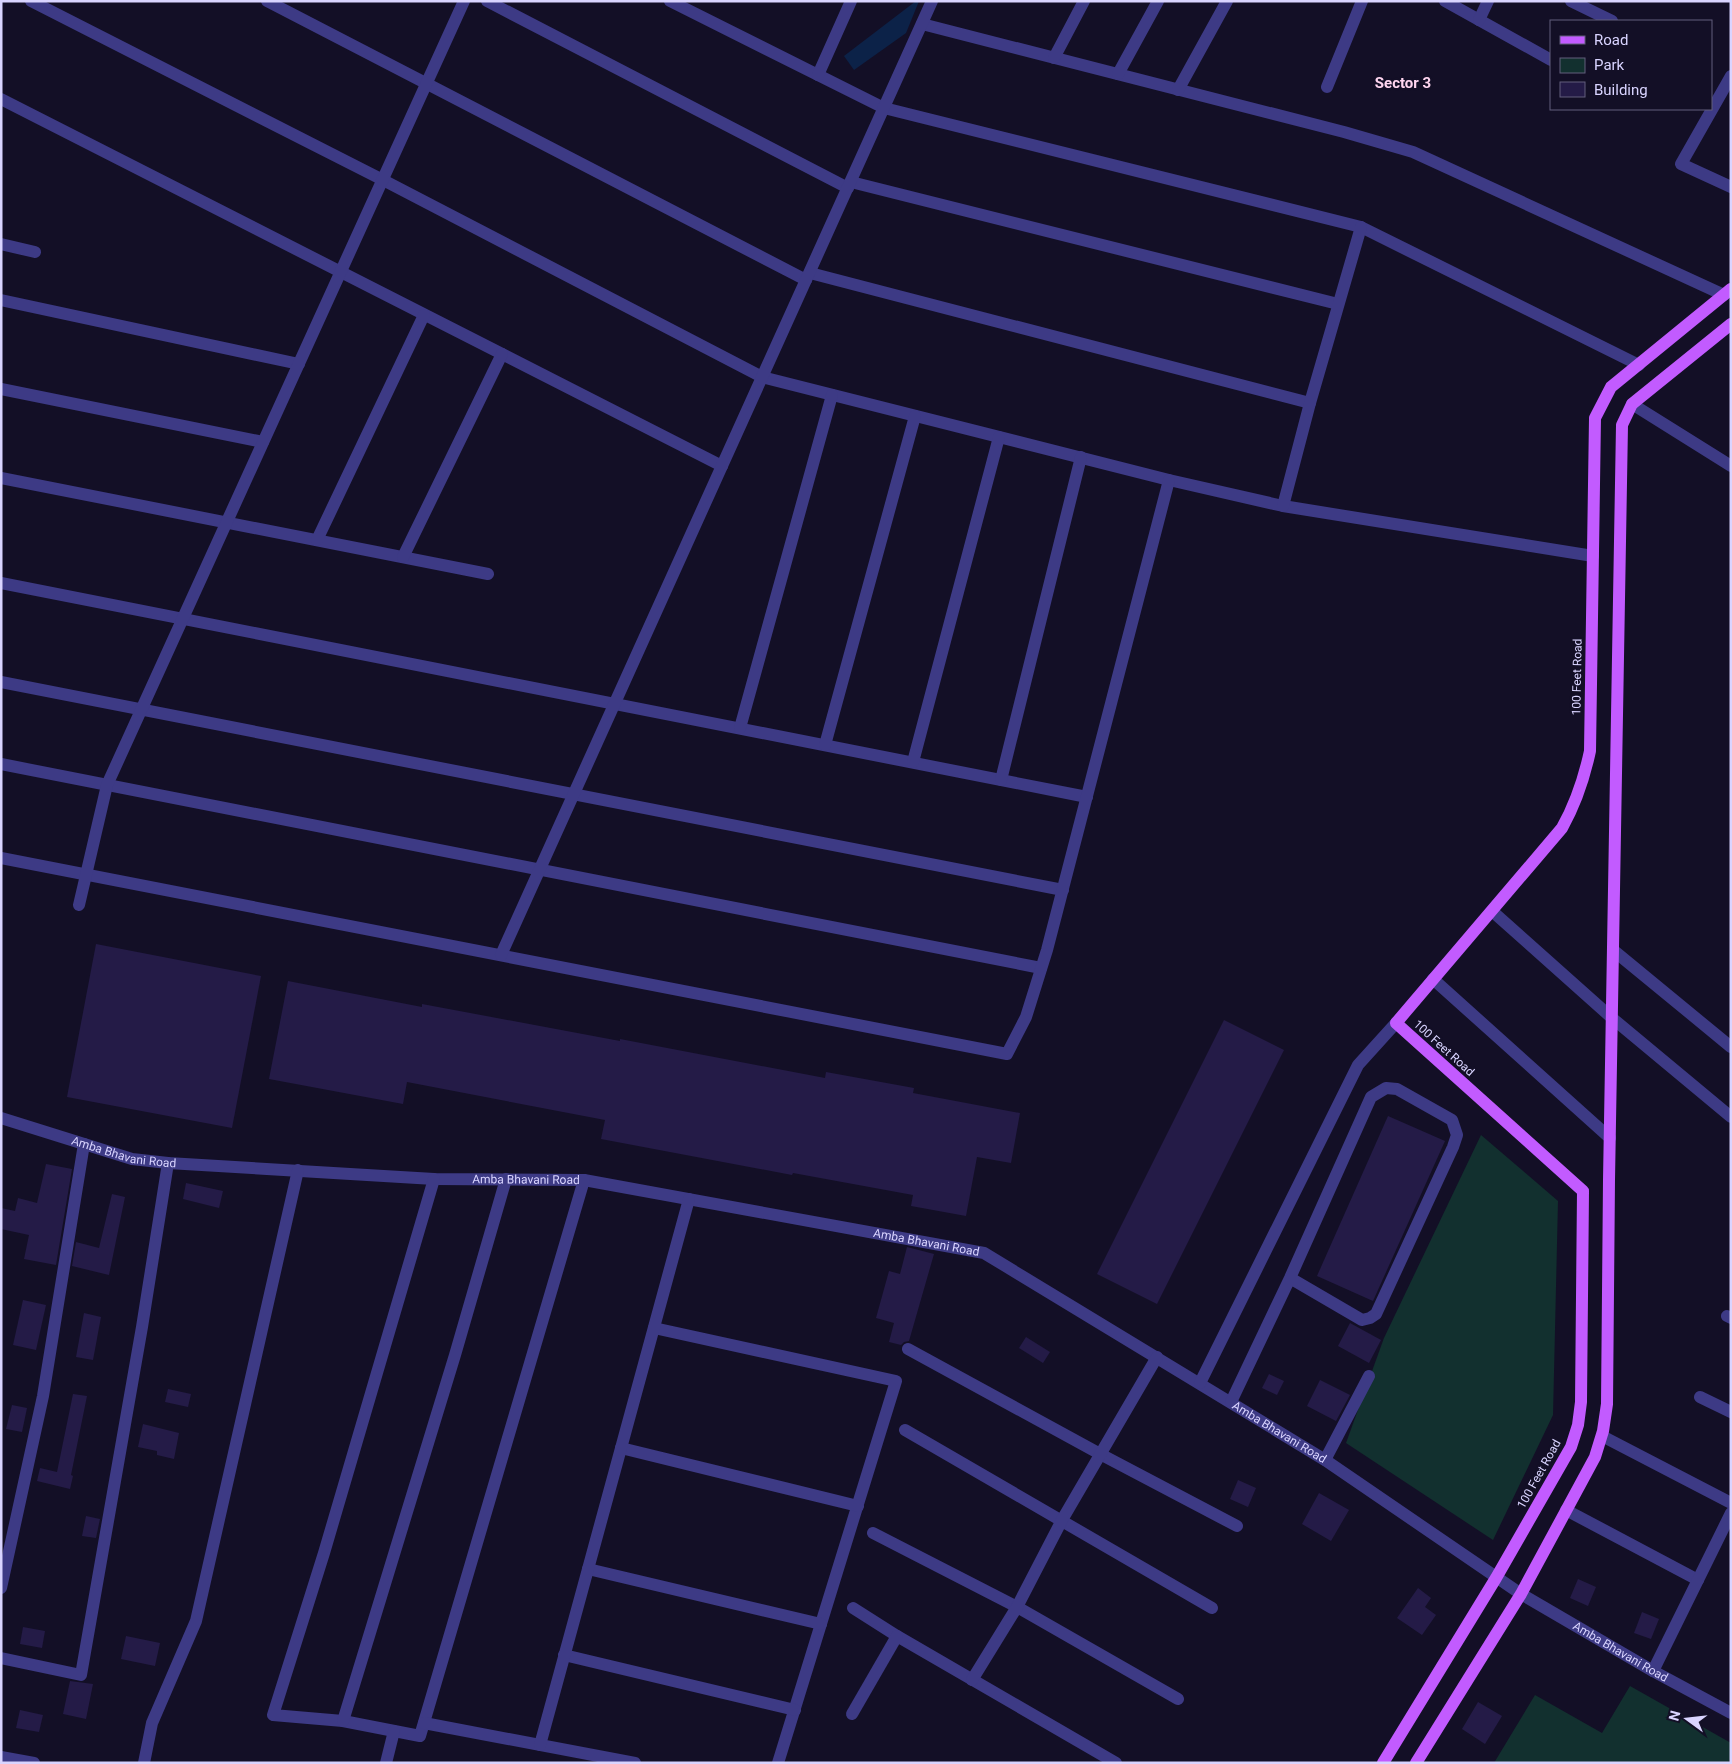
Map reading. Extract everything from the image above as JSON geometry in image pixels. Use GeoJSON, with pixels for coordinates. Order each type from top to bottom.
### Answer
{"type":"FeatureCollection","features":[{"type":"Feature","properties":{"kind":"main road","name":"100 Feet Road"},"geometry":{"type":"LineString","coordinates":[[1382,1763],[1496,1578],[1571,1447],[1578,1425],[1581,1402],[1583,1191],[1396,1023],[1562,828],[1579,794],[1590,751],[1596,418],[1611,387],[1727,292]]}},
{"type":"Feature","properties":{"kind":"main road"},"geometry":{"type":"LineString","coordinates":[[1416,1763],[1521,1594],[1595,1457],[1602,1436],[1607,1404],[1622,425],[1632,404],[1731,324]]}},
{"type":"Feature","properties":{"kind":"street"},"geometry":{"type":"LineString","coordinates":[[31,1],[383,180],[762,377],[1169,480],[1284,506],[1593,556]]}},
{"type":"Feature","properties":{"kind":"street"},"geometry":{"type":"LineString","coordinates":[[268,1],[427,84],[808,277],[1310,403]]}},
{"type":"Feature","properties":{"kind":"street"},"geometry":{"type":"LineString","coordinates":[[79,905],[107,785],[464,1]]}},
{"type":"Feature","properties":{"kind":"street"},"geometry":{"type":"LineString","coordinates":[[487,1],[850,185],[1338,304]]}},
{"type":"Feature","properties":{"kind":"street"},"geometry":{"type":"LineString","coordinates":[[670,1],[884,108],[1361,227],[1639,365]]}},
{"type":"Feature","properties":{"kind":"street"},"geometry":{"type":"LineString","coordinates":[[501,955],[932,1]]}},
{"type":"Feature","properties":{"kind":"street"},"geometry":{"type":"LineString","coordinates":[[1054,58],[1084,1]]}},
{"type":"Feature","properties":{"kind":"street"},"geometry":{"type":"LineString","coordinates":[[1118,74],[1158,1]]}},
{"type":"Feature","properties":{"kind":"street"},"geometry":{"type":"LineString","coordinates":[[1178,90],[1227,1]]}},
{"type":"Feature","properties":{"kind":"street"},"geometry":{"type":"LineString","coordinates":[[1327,87],[1362,1]]}},
{"type":"Feature","properties":{"kind":"street"},"geometry":{"type":"LineString","coordinates":[[1445,1],[1550,59]]}},
{"type":"Feature","properties":{"kind":"street"},"geometry":{"type":"LineString","coordinates":[[1479,20],[1488,1]]}},
{"type":"Feature","properties":{"kind":"street"},"geometry":{"type":"LineString","coordinates":[[818,75],[848,2]]}},
{"type":"Feature","properties":{"kind":"street"},"geometry":{"type":"LineString","coordinates":[[1578,3],[1610,20]]}},
{"type":"Feature","properties":{"kind":"street"},"geometry":{"type":"LineString","coordinates":[[922,24],[1344,132],[1413,152],[1727,292]]}},
{"type":"Feature","properties":{"kind":"street"},"geometry":{"type":"LineString","coordinates":[[1712,109],[1731,76]]}},
{"type":"Feature","properties":{"kind":"street"},"geometry":{"type":"LineString","coordinates":[[1,99],[722,466]]}},
{"type":"Feature","properties":{"kind":"street"},"geometry":{"type":"LineString","coordinates":[[1711,110],[1680,164],[1731,187]]}},
{"type":"Feature","properties":{"kind":"street"},"geometry":{"type":"LineString","coordinates":[[1284,506],[1310,403],[1361,227]]}},
{"type":"Feature","properties":{"kind":"street"},"geometry":{"type":"LineString","coordinates":[[1,244],[34,252]]}},
{"type":"Feature","properties":{"kind":"street"},"geometry":{"type":"LineString","coordinates":[[1,300],[299,364]]}},
{"type":"Feature","properties":{"kind":"street"},"geometry":{"type":"LineString","coordinates":[[317,540],[424,314]]}},
{"type":"Feature","properties":{"kind":"street"},"geometry":{"type":"LineString","coordinates":[[403,557],[502,354]]}},
{"type":"Feature","properties":{"kind":"street"},"geometry":{"type":"LineString","coordinates":[[1,389],[263,442]]}},
{"type":"Feature","properties":{"kind":"street"},"geometry":{"type":"LineString","coordinates":[[740,728],[832,395]]}},
{"type":"Feature","properties":{"kind":"street"},"geometry":{"type":"LineString","coordinates":[[1632,404],[1731,466]]}},
{"type":"Feature","properties":{"kind":"street"},"geometry":{"type":"LineString","coordinates":[[825,745],[915,416]]}},
{"type":"Feature","properties":{"kind":"street"},"geometry":{"type":"LineString","coordinates":[[913,762],[999,437]]}},
{"type":"Feature","properties":{"kind":"street"},"geometry":{"type":"LineString","coordinates":[[1001,780],[1081,457]]}},
{"type":"Feature","properties":{"kind":"street"},"geometry":{"type":"LineString","coordinates":[[1,478],[488,574]]}},
{"type":"Feature","properties":{"kind":"street"},"geometry":{"type":"LineString","coordinates":[[1,858],[1007,1054],[1026,1017],[1042,968],[1169,480]]}},
{"type":"Feature","properties":{"kind":"street"},"geometry":{"type":"LineString","coordinates":[[1,582],[1087,797]]}},
{"type":"Feature","properties":{"kind":"street"},"geometry":{"type":"LineString","coordinates":[[1,682],[1063,890]]}},
{"type":"Feature","properties":{"kind":"street"},"geometry":{"type":"LineString","coordinates":[[1,764],[1042,968]]}},
{"type":"Feature","properties":{"kind":"street"},"geometry":{"type":"LineString","coordinates":[[1492,911],[1612,1018],[1731,1117]]}},
{"type":"Feature","properties":{"kind":"street"},"geometry":{"type":"LineString","coordinates":[[1613,950],[1731,1047]]}},
{"type":"Feature","properties":{"kind":"street"},"geometry":{"type":"LineString","coordinates":[[1433,979],[1610,1138]]}},
{"type":"Feature","properties":{"kind":"street"},"geometry":{"type":"LineString","coordinates":[[1200,1383],[1358,1065],[1396,1023]]}},
{"type":"Feature","properties":{"kind":"street"},"geometry":{"type":"LineString","coordinates":[[1231,1402],[1290,1278],[1371,1097],[1386,1088],[1397,1089],[1452,1120],[1457,1136],[1453,1147],[1376,1314],[1362,1320],[1290,1278]]}},
{"type":"Feature","properties":{"kind":"street","name":"Amba Bhavani Road"},"geometry":{"type":"LineString","coordinates":[[1,1119],[132,1159],[168,1163],[434,1179],[584,1180],[984,1252],[1325,1460],[1521,1594],[1653,1671],[1731,1713]]}},
{"type":"Feature","properties":{"kind":"street"},"geometry":{"type":"LineString","coordinates":[[1,1588],[43,1396],[84,1144]]}},
{"type":"Feature","properties":{"kind":"street"},"geometry":{"type":"LineString","coordinates":[[1,1658],[81,1675],[142,1327],[168,1163]]}},
{"type":"Feature","properties":{"kind":"street"},"geometry":{"type":"LineString","coordinates":[[144,1763],[152,1723],[196,1621],[298,1170]]}},
{"type":"Feature","properties":{"kind":"street"},"geometry":{"type":"LineString","coordinates":[[434,1179],[324,1553],[273,1715],[344,1721],[420,1736],[584,1180]]}},
{"type":"Feature","properties":{"kind":"street"},"geometry":{"type":"LineString","coordinates":[[344,1721],[506,1179]]}},
{"type":"Feature","properties":{"kind":"street"},"geometry":{"type":"LineString","coordinates":[[540,1745],[689,1199]]}},
{"type":"Feature","properties":{"kind":"street"},"geometry":{"type":"LineString","coordinates":[[654,1328],[896,1381],[778,1763]]}},
{"type":"Feature","properties":{"kind":"street"},"geometry":{"type":"LineString","coordinates":[[908,1349],[1237,1526]]}},
{"type":"Feature","properties":{"kind":"street"},"geometry":{"type":"LineString","coordinates":[[972,1680],[1017,1607],[1062,1520],[1102,1455],[1157,1357]]}},
{"type":"Feature","properties":{"kind":"street"},"geometry":{"type":"LineString","coordinates":[[1325,1460],[1369,1376]]}},
{"type":"Feature","properties":{"kind":"street"},"geometry":{"type":"LineString","coordinates":[[1700,1397],[1731,1412]]}},
{"type":"Feature","properties":{"kind":"street"},"geometry":{"type":"LineString","coordinates":[[905,1430],[1212,1608]]}},
{"type":"Feature","properties":{"kind":"street"},"geometry":{"type":"LineString","coordinates":[[1602,1436],[1731,1503]]}},
{"type":"Feature","properties":{"kind":"street"},"geometry":{"type":"LineString","coordinates":[[621,1448],[858,1506]]}},
{"type":"Feature","properties":{"kind":"street"},"geometry":{"type":"LineString","coordinates":[[1566,1510],[1698,1580]]}},
{"type":"Feature","properties":{"kind":"street"},"geometry":{"type":"LineString","coordinates":[[1653,1671],[1731,1512]]}},
{"type":"Feature","properties":{"kind":"street"},"geometry":{"type":"LineString","coordinates":[[872,1533],[1017,1607],[1178,1699]]}},
{"type":"Feature","properties":{"kind":"street"},"geometry":{"type":"LineString","coordinates":[[588,1569],[821,1624]]}},
{"type":"Feature","properties":{"kind":"street"},"geometry":{"type":"LineString","coordinates":[[852,1608],[1116,1763]]}},
{"type":"Feature","properties":{"kind":"street"},"geometry":{"type":"LineString","coordinates":[[852,1714],[897,1636]]}},
{"type":"Feature","properties":{"kind":"street"},"geometry":{"type":"LineString","coordinates":[[564,1655],[795,1710]]}},
{"type":"Feature","properties":{"kind":"street"},"geometry":{"type":"LineString","coordinates":[[424,1723],[634,1763]]}},
{"type":"Feature","properties":{"kind":"street"},"geometry":{"type":"LineString","coordinates":[[386,1763],[394,1731]]}},
{"type":"Feature","properties":{"kind":"street"},"geometry":{"type":"LineString","coordinates":[[1,1757],[34,1763]]}},
{"type":"Feature","properties":{"kind":"green space"},"geometry":{"type":"Polygon","coordinates":[[[1481,1135],[1558,1201],[1553,1415],[1493,1540],[1346,1443],[1384,1338],[1481,1135]]]}},
{"type":"Feature","properties":{"kind":"green space"},"geometry":{"type":"Polygon","coordinates":[[[1630,1686],[1731,1743],[1731,1757],[1728,1763],[1494,1763],[1535,1695],[1602,1733],[1630,1686]]]}},
{"type":"Feature","properties":{"kind":"water"},"geometry":{"type":"Polygon","coordinates":[[[916,1],[919,1],[906,33],[854,70],[844,56],[916,1]]]}},
{"type":"Feature","properties":{"kind":"building"},"geometry":{"type":"Polygon","coordinates":[[[96,944],[261,976],[232,1128],[67,1097],[96,944]]]}},
{"type":"Feature","properties":{"kind":"building"},"geometry":{"type":"Polygon","coordinates":[[[288,981],[422,1007],[422,1004],[620,1041],[620,1039],[825,1078],[826,1072],[914,1088],[913,1093],[1020,1113],[1011,1163],[977,1157],[966,1216],[911,1206],[913,1195],[793,1173],[792,1175],[601,1139],[605,1120],[407,1082],[403,1104],[269,1079],[288,981]]]}},
{"type":"Feature","properties":{"kind":"building"},"geometry":{"type":"Polygon","coordinates":[[[1224,1020],[1284,1050],[1157,1304],[1097,1274],[1224,1020]]]}},
{"type":"Feature","properties":{"kind":"building"},"geometry":{"type":"Polygon","coordinates":[[[1388,1116],[1445,1141],[1373,1301],[1317,1276],[1388,1116]]]}},
{"type":"Feature","properties":{"kind":"building"},"geometry":{"type":"Polygon","coordinates":[[[46,1164],[72,1169],[56,1265],[24,1259],[29,1235],[1,1229],[1,1208],[15,1211],[18,1198],[37,1203],[46,1164]]]}},
{"type":"Feature","properties":{"kind":"building"},"geometry":{"type":"Polygon","coordinates":[[[186,1183],[223,1191],[219,1208],[183,1199],[186,1183]]]}},
{"type":"Feature","properties":{"kind":"building"},"geometry":{"type":"Polygon","coordinates":[[[112,1194],[125,1197],[109,1275],[72,1266],[76,1242],[99,1248],[112,1194]]]}},
{"type":"Feature","properties":{"kind":"building"},"geometry":{"type":"Polygon","coordinates":[[[907,1247],[934,1254],[909,1341],[901,1345],[889,1342],[894,1323],[876,1318],[889,1271],[900,1274],[907,1247]]]}},
{"type":"Feature","properties":{"kind":"building"},"geometry":{"type":"Polygon","coordinates":[[[23,1300],[46,1305],[36,1350],[13,1345],[23,1300]]]}},
{"type":"Feature","properties":{"kind":"building"},"geometry":{"type":"Polygon","coordinates":[[[84,1313],[101,1317],[93,1360],[76,1357],[84,1313]]]}},
{"type":"Feature","properties":{"kind":"building"},"geometry":{"type":"Polygon","coordinates":[[[1350,1323],[1381,1340],[1369,1363],[1338,1346],[1350,1323]]]}},
{"type":"Feature","properties":{"kind":"building"},"geometry":{"type":"Polygon","coordinates":[[[1026,1337],[1050,1352],[1043,1363],[1019,1348],[1026,1337]]]}},
{"type":"Feature","properties":{"kind":"building"},"geometry":{"type":"Polygon","coordinates":[[[1269,1374],[1284,1381],[1277,1395],[1262,1388],[1269,1374]]]}},
{"type":"Feature","properties":{"kind":"building"},"geometry":{"type":"Polygon","coordinates":[[[1320,1380],[1350,1395],[1336,1421],[1307,1406],[1320,1380]]]}},
{"type":"Feature","properties":{"kind":"building"},"geometry":{"type":"Polygon","coordinates":[[[168,1389],[191,1394],[188,1407],[165,1402],[168,1389]]]}},
{"type":"Feature","properties":{"kind":"building"},"geometry":{"type":"Polygon","coordinates":[[[73,1394],[87,1396],[71,1475],[73,1476],[70,1489],[37,1481],[40,1468],[57,1472],[73,1394]]]}},
{"type":"Feature","properties":{"kind":"building"},"geometry":{"type":"Polygon","coordinates":[[[12,1405],[27,1408],[22,1432],[6,1429],[12,1405]]]}},
{"type":"Feature","properties":{"kind":"building"},"geometry":{"type":"Polygon","coordinates":[[[143,1424],[179,1433],[174,1459],[157,1455],[157,1451],[138,1447],[143,1424]]]}},
{"type":"Feature","properties":{"kind":"building"},"geometry":{"type":"Polygon","coordinates":[[[1238,1480],[1256,1488],[1248,1507],[1230,1499],[1238,1480]]]}},
{"type":"Feature","properties":{"kind":"building"},"geometry":{"type":"Polygon","coordinates":[[[1319,1493],[1349,1510],[1331,1541],[1302,1524],[1319,1493]]]}},
{"type":"Feature","properties":{"kind":"building"},"geometry":{"type":"Polygon","coordinates":[[[86,1516],[100,1519],[96,1538],[82,1536],[86,1516]]]}},
{"type":"Feature","properties":{"kind":"building"},"geometry":{"type":"Polygon","coordinates":[[[1578,1579],[1596,1587],[1588,1606],[1570,1598],[1578,1579]]]}},
{"type":"Feature","properties":{"kind":"building"},"geometry":{"type":"Polygon","coordinates":[[[1418,1588],[1431,1598],[1425,1607],[1436,1615],[1422,1635],[1397,1618],[1418,1588]]]}},
{"type":"Feature","properties":{"kind":"building"},"geometry":{"type":"Polygon","coordinates":[[[1642,1612],[1659,1619],[1651,1639],[1634,1633],[1642,1612]]]}},
{"type":"Feature","properties":{"kind":"building"},"geometry":{"type":"Polygon","coordinates":[[[23,1627],[45,1631],[42,1648],[20,1644],[23,1627]]]}},
{"type":"Feature","properties":{"kind":"building"},"geometry":{"type":"Polygon","coordinates":[[[126,1636],[160,1643],[155,1666],[121,1659],[126,1636]]]}},
{"type":"Feature","properties":{"kind":"building"},"geometry":{"type":"Polygon","coordinates":[[[70,1681],[93,1684],[86,1719],[63,1714],[70,1681]]]}},
{"type":"Feature","properties":{"kind":"building"},"geometry":{"type":"Polygon","coordinates":[[[1478,1702],[1502,1716],[1485,1744],[1462,1729],[1478,1702]]]}},
{"type":"Feature","properties":{"kind":"building"},"geometry":{"type":"Polygon","coordinates":[[[20,1710],[43,1715],[39,1732],[16,1728],[20,1710]]]}},
{"type":"Feature","properties":{"kind":"district","name":"Sector 3"},"geometry":{"type":"Point","coordinates":[1403,83]}}]}
